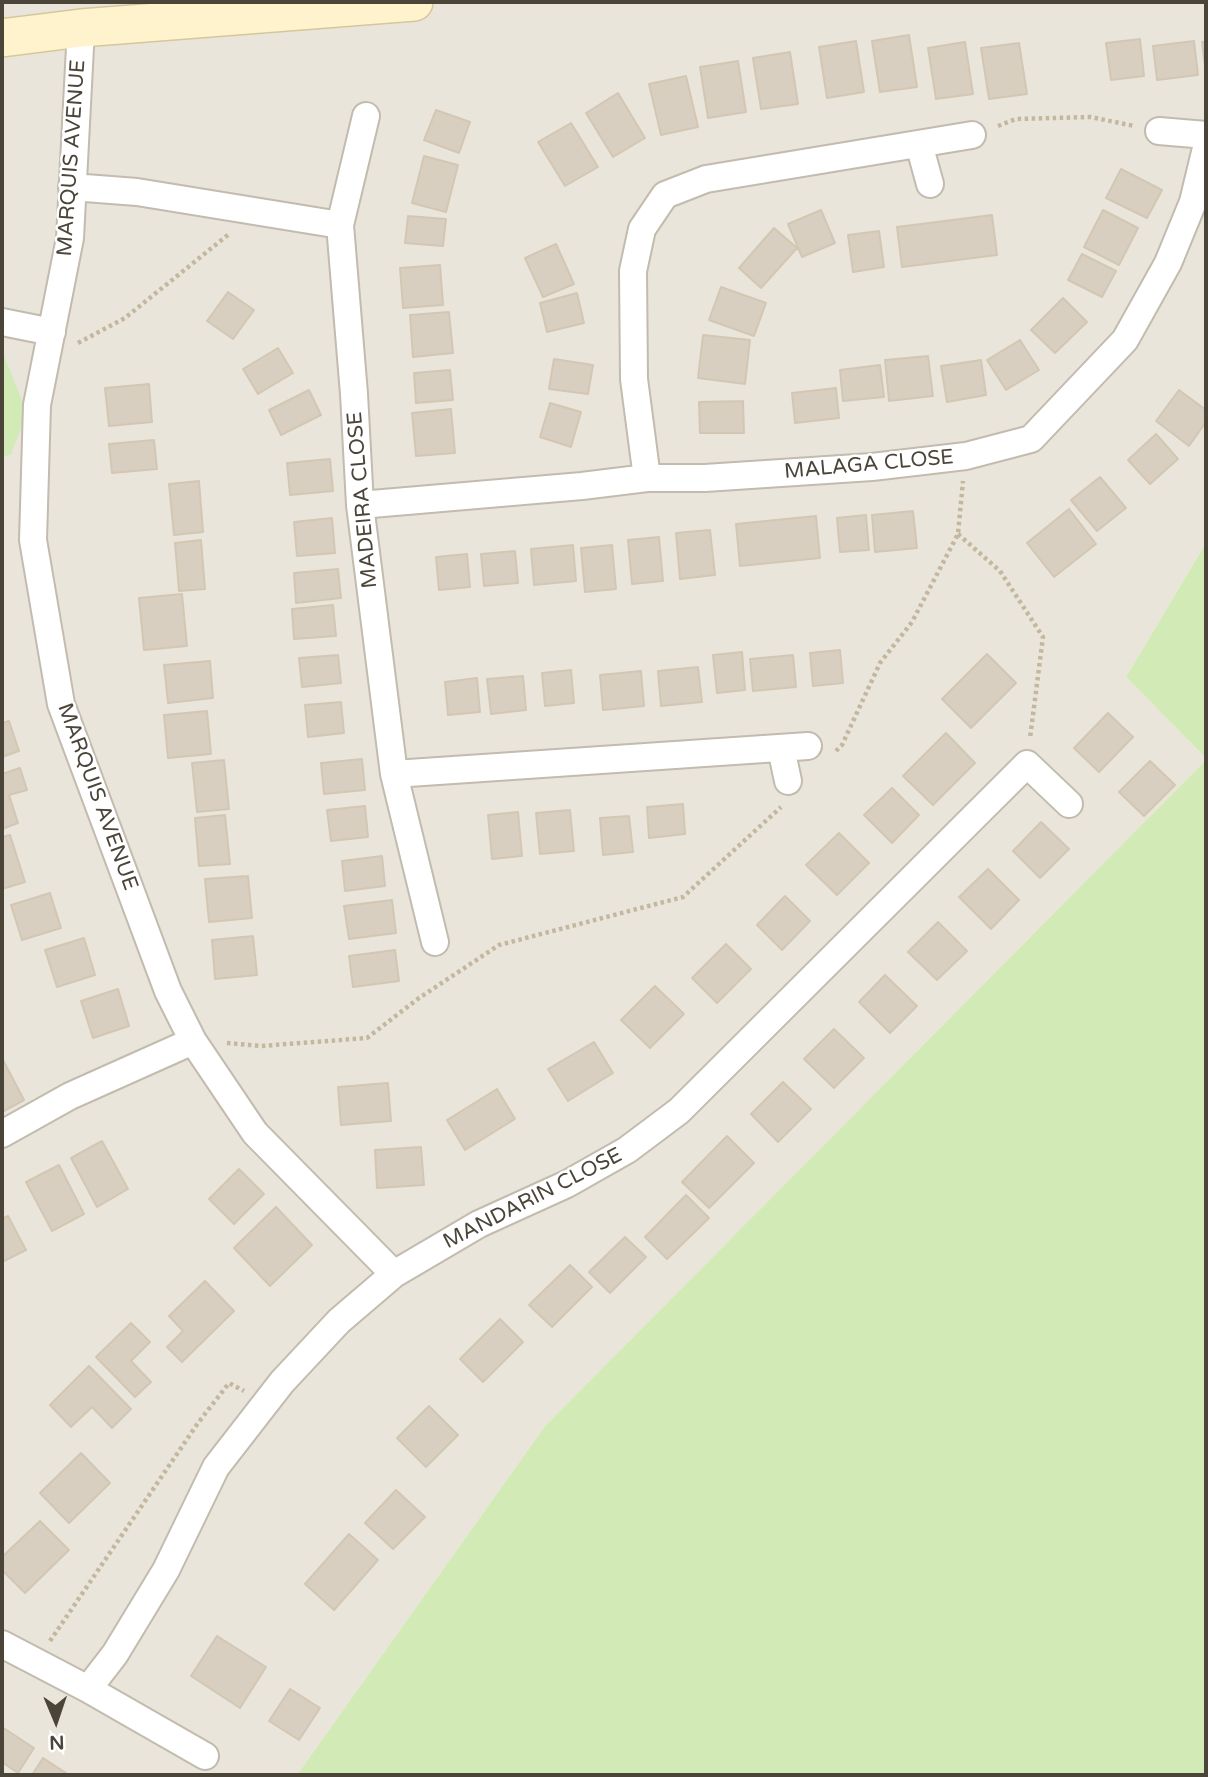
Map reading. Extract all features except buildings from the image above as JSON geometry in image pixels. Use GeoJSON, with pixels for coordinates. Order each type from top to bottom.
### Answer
{"type":"FeatureCollection","features":[{"type":"Feature","properties":{"kind":"street"},"geometry":{"type":"LineString","coordinates":[[2,38],[81,28],[414,2]]}},
{"type":"Feature","properties":{"kind":"street","name":"MARQUIS AVENUE"},"geometry":{"type":"LineString","coordinates":[[81,28],[70,238],[37,405],[33,540],[61,704],[168,991],[194,1041],[254,1133],[394,1274]]}},
{"type":"Feature","properties":{"kind":"street","name":"MADEIRA CLOSE"},"geometry":{"type":"LineString","coordinates":[[366,116],[340,225],[355,394],[360,505],[394,774],[435,942]]}},
{"type":"Feature","properties":{"kind":"street"},"geometry":{"type":"LineString","coordinates":[[1159,131],[1206,135]]}},
{"type":"Feature","properties":{"kind":"street"},"geometry":{"type":"LineString","coordinates":[[647,478],[634,379],[633,271],[642,229],[665,195],[705,179],[972,135]]}},
{"type":"Feature","properties":{"kind":"street"},"geometry":{"type":"LineString","coordinates":[[919,144],[930,184]]}},
{"type":"Feature","properties":{"kind":"street","name":"MALAGA CLOSE"},"geometry":{"type":"LineString","coordinates":[[360,505],[647,478],[705,478],[872,467],[966,456],[1031,439],[1125,340],[1168,263],[1193,202],[1206,148]]}},
{"type":"Feature","properties":{"kind":"street"},"geometry":{"type":"LineString","coordinates":[[72,187],[137,192],[340,225]]}},
{"type":"Feature","properties":{"kind":"street"},"geometry":{"type":"LineString","coordinates":[[2,322],[52,332]]}},
{"type":"Feature","properties":{"kind":"street"},"geometry":{"type":"LineString","coordinates":[[394,774],[808,746]]}},
{"type":"Feature","properties":{"kind":"street"},"geometry":{"type":"LineString","coordinates":[[781,748],[785,794]]}},
{"type":"Feature","properties":{"kind":"street"},"geometry":{"type":"LineString","coordinates":[[1027,764],[1069,804]]}},
{"type":"Feature","properties":{"kind":"street","name":"MANDARIN CLOSE"},"geometry":{"type":"LineString","coordinates":[[88,1689],[115,1654],[166,1570],[216,1467],[282,1382],[339,1321],[394,1274],[479,1224],[567,1184],[615,1157],[679,1111],[1027,764]]}},
{"type":"Feature","properties":{"kind":"street"},"geometry":{"type":"LineString","coordinates":[[2,1134],[70,1096],[194,1041]]}},
{"type":"Feature","properties":{"kind":"street"},"geometry":{"type":"LineString","coordinates":[[2,1644],[88,1689],[205,1756]]}},
{"type":"Feature","properties":{"kind":"path"},"geometry":{"type":"LineString","coordinates":[[972,135],[1016,119],[1091,117],[1159,131]]}},
{"type":"Feature","properties":{"kind":"path"},"geometry":{"type":"LineString","coordinates":[[46,359],[125,318],[257,211]]}},
{"type":"Feature","properties":{"kind":"path"},"geometry":{"type":"LineString","coordinates":[[833,754],[842,745],[880,663],[912,622],[958,534],[966,456]]}},
{"type":"Feature","properties":{"kind":"path"},"geometry":{"type":"LineString","coordinates":[[958,534],[1000,571],[1043,637],[1027,764]]}},
{"type":"Feature","properties":{"kind":"path"},"geometry":{"type":"LineString","coordinates":[[194,1041],[261,1045],[367,1038],[419,998],[499,945],[683,897],[785,794]]}},
{"type":"Feature","properties":{"kind":"path"},"geometry":{"type":"LineString","coordinates":[[36,1662],[198,1423],[229,1383],[265,1403]]}},
{"type":"Feature","properties":{"kind":"shaded area"},"geometry":{"type":"Polygon","coordinates":[[[2,2],[1206,2],[1206,543],[1126,677],[1206,760],[545,1426],[297,1775],[2,1775],[2,2]]]}},
{"type":"Feature","properties":{"kind":"green space"},"geometry":{"type":"Polygon","coordinates":[[[2,351],[27,413],[11,454],[2,458],[2,351]]]}},
{"type":"Feature","properties":{"kind":"green space"},"geometry":{"type":"Polygon","coordinates":[[[1206,543],[1206,758],[1126,677],[1206,543]]]}},
{"type":"Feature","properties":{"kind":"green space"},"geometry":{"type":"Polygon","coordinates":[[[1206,760],[1206,1775],[297,1775],[545,1426],[1206,760]]]}}]}
